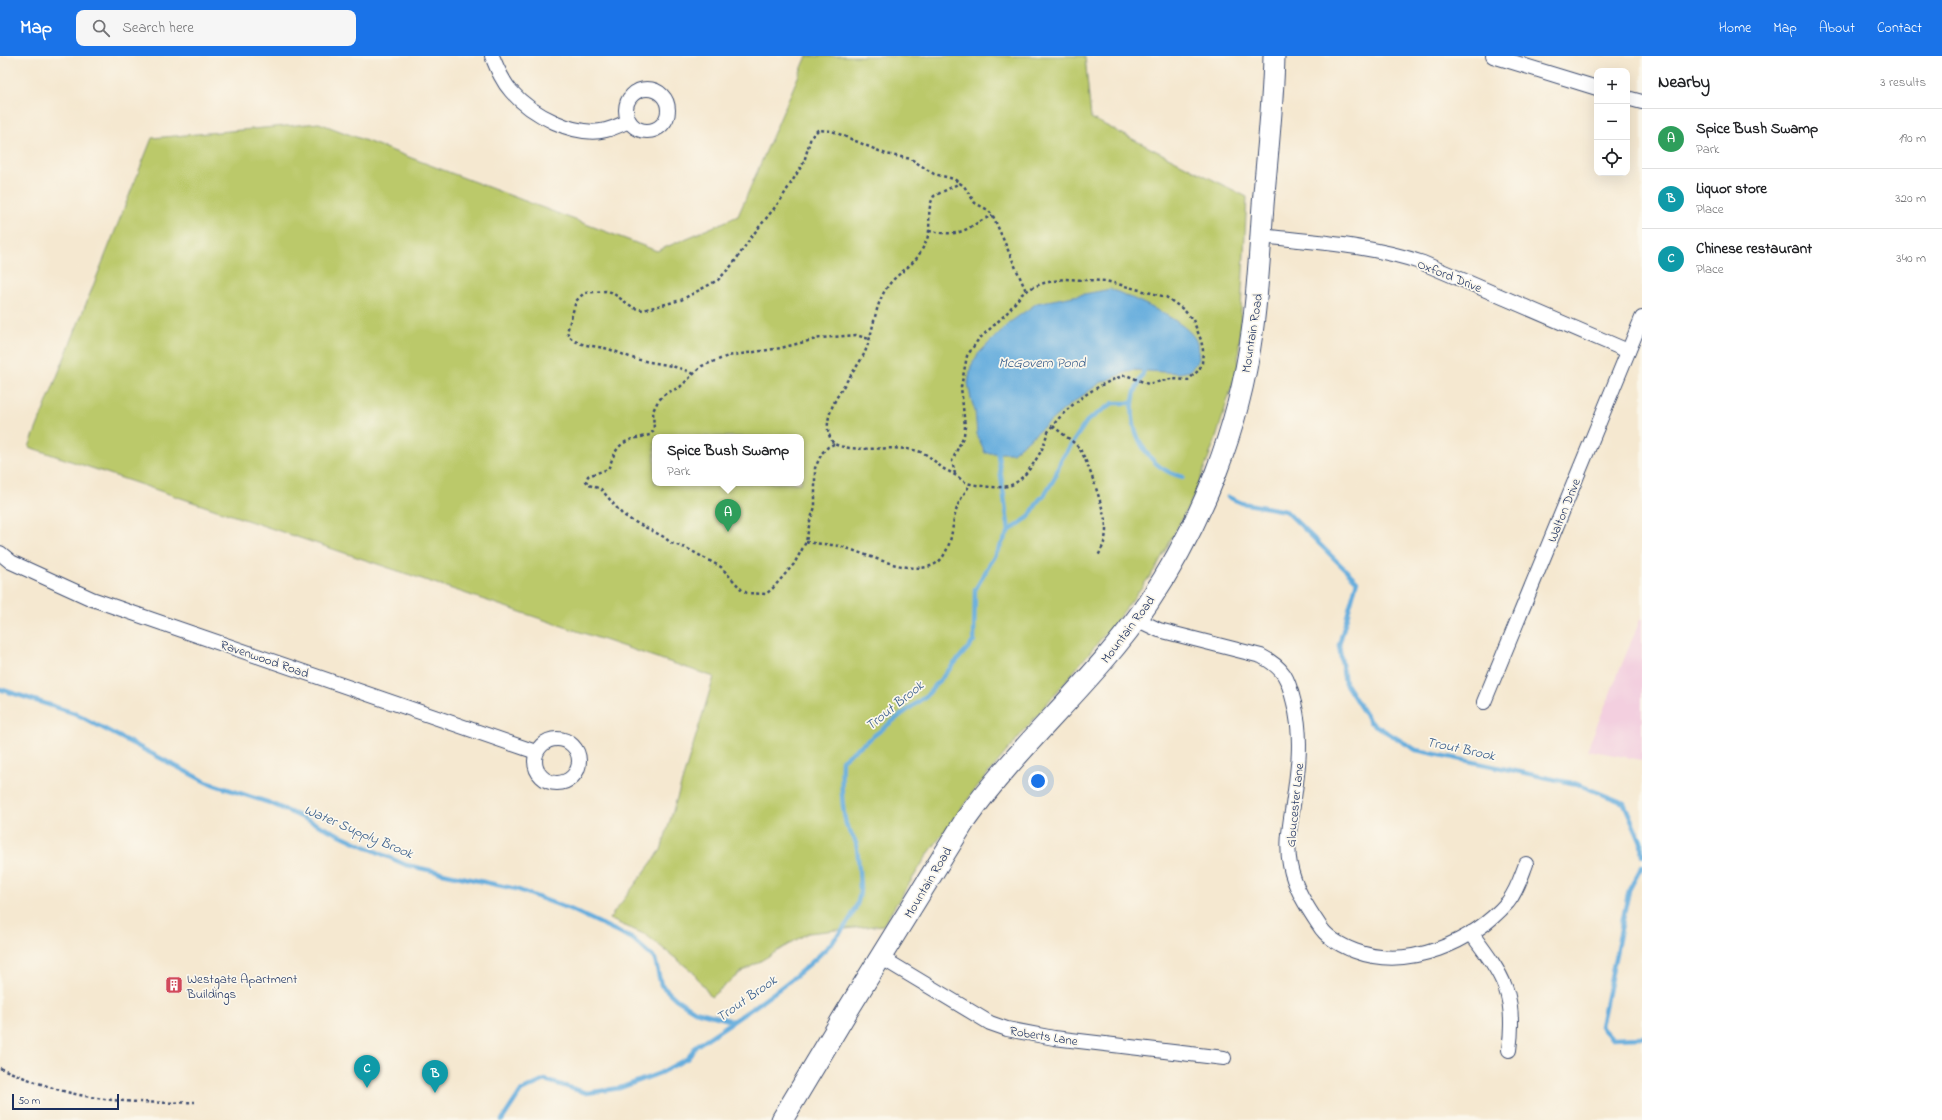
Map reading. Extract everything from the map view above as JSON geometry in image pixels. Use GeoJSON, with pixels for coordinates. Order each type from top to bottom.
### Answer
{"type":"FeatureCollection","features":[{"type":"Feature","properties":{"kind":"main road","name":"Mountain Road"},"geometry":{"type":"LineString","coordinates":[[782,1120],[930,877],[986,791],[1013,759],[1099,666],[1136,619],[1162,581],[1196,518],[1217,468],[1234,418],[1245,374],[1252,334],[1258,283],[1274,56]]}},
{"type":"Feature","properties":{"kind":"street"},"geometry":{"type":"LineString","coordinates":[[492,56],[510,90],[532,110],[543,117],[576,129],[590,131],[606,130],[629,121]]}},
{"type":"Feature","properties":{"kind":"street"},"geometry":{"type":"LineString","coordinates":[[1493,56],[1594,87]]}},
{"type":"Feature","properties":{"kind":"street"},"geometry":{"type":"LineString","coordinates":[[1630,99],[1642,102]]}},
{"type":"Feature","properties":{"kind":"street","name":"Oxford Drive"},"geometry":{"type":"LineString","coordinates":[[1261,236],[1351,245],[1400,255],[1628,351]]}},
{"type":"Feature","properties":{"kind":"street","name":"Walton Drive"},"geometry":{"type":"LineString","coordinates":[[1484,702],[1642,318]]}},
{"type":"Feature","properties":{"kind":"street","name":"Ravenwood Road"},"geometry":{"type":"LineString","coordinates":[[0,553],[11,562],[92,599],[536,752]]}},
{"type":"Feature","properties":{"kind":"street","name":"Gloucester Lane"},"geometry":{"type":"LineString","coordinates":[[1136,619],[1159,630],[1261,656],[1276,664],[1284,674],[1290,687],[1298,716],[1300,743],[1288,840],[1290,865],[1297,887],[1320,928],[1341,945],[1362,954],[1388,957],[1413,956],[1436,950],[1471,933],[1508,902],[1518,886],[1526,864]]}},
{"type":"Feature","properties":{"kind":"street"},"geometry":{"type":"LineString","coordinates":[[1471,933],[1494,964],[1508,991],[1512,1029],[1509,1050]]}},
{"type":"Feature","properties":{"kind":"street","name":"Roberts Lane"},"geometry":{"type":"LineString","coordinates":[[882,958],[990,1023],[1007,1029],[1054,1038],[1224,1058]]}},
{"type":"Feature","properties":{"kind":"path"},"geometry":{"type":"LineString","coordinates":[[694,374],[677,367],[630,358],[607,349],[573,340],[567,332],[576,301],[584,293],[606,291],[615,294],[634,308],[643,310],[681,300],[718,280],[733,264],[752,236],[780,201],[804,162],[812,137],[818,130],[832,131],[886,154],[911,160],[934,174],[954,179],[960,183],[970,198],[988,210],[993,216],[1026,292]]}},
{"type":"Feature","properties":{"kind":"path"},"geometry":{"type":"LineString","coordinates":[[834,444],[828,432],[829,419],[838,395],[864,354],[878,307],[885,291],[894,280],[918,258],[929,231],[929,209],[934,196],[960,183]]}},
{"type":"Feature","properties":{"kind":"path"},"geometry":{"type":"LineString","coordinates":[[929,231],[955,233],[972,226],[986,217],[993,216]]}},
{"type":"Feature","properties":{"kind":"path"},"geometry":{"type":"LineString","coordinates":[[834,444],[851,448],[891,447],[920,452],[930,457],[944,469],[955,474],[961,480],[970,484],[1008,486],[1020,478],[1029,467],[1041,450],[1050,429],[1070,408],[1095,389],[1126,375],[1148,384],[1171,379],[1188,380],[1199,370],[1203,356],[1201,340],[1193,320],[1184,310],[1166,297],[1106,281],[1064,280],[1044,283],[1026,292],[1006,314],[978,340],[967,356],[961,388],[965,427],[964,435],[952,461],[955,474]]}},
{"type":"Feature","properties":{"kind":"path"},"geometry":{"type":"LineString","coordinates":[[834,444],[822,453],[815,468],[815,507],[810,521],[806,542],[794,564],[769,592],[759,594],[747,593],[739,588],[721,567],[713,561],[671,543],[664,537],[622,514],[601,489],[587,484],[586,478],[608,469],[617,449],[621,446],[634,438],[650,435],[654,430],[653,423],[655,405],[665,394],[680,387],[702,366],[728,356],[781,348],[820,338],[856,335],[869,339]]}},
{"type":"Feature","properties":{"kind":"path"},"geometry":{"type":"LineString","coordinates":[[1053,426],[1078,447],[1084,456],[1107,528],[1104,546],[1098,556]]}},
{"type":"Feature","properties":{"kind":"path"},"geometry":{"type":"LineString","coordinates":[[806,542],[839,546],[864,553],[890,563],[918,569],[929,568],[940,562],[945,554],[954,530],[957,508],[970,484]]}},
{"type":"Feature","properties":{"kind":"path"},"geometry":{"type":"LineString","coordinates":[[0,1068],[67,1092],[88,1096],[172,1104],[195,1102]]}},
{"type":"Feature","properties":{"kind":"shaded area"},"geometry":{"type":"Polygon","coordinates":[[[1642,615],[1642,760],[1587,750],[1642,615]]]}},
{"type":"Feature","properties":{"kind":"green space"},"geometry":{"type":"Polygon","coordinates":[[[807,56],[1085,56],[1091,118],[1247,197],[1238,366],[1217,435],[1194,496],[1156,568],[1121,615],[977,787],[928,854],[883,925],[808,933],[740,973],[711,997],[693,972],[646,935],[609,919],[661,850],[714,677],[29,447],[152,138],[319,123],[657,251],[738,216],[807,56]]]}},
{"type":"Feature","properties":{"kind":"water","name":"McGovern Pond"},"geometry":{"type":"Polygon","coordinates":[[[1111,289],[1159,311],[1192,335],[1197,343],[1199,359],[1190,371],[1180,373],[1132,370],[1100,383],[1067,407],[1013,453],[985,453],[977,434],[975,411],[968,383],[971,366],[978,354],[1009,323],[1037,303],[1111,289]]]}},
{"type":"Feature","properties":{"kind":"waterway","name":"Trout Brook"},"geometry":{"type":"LineString","coordinates":[[1145,365],[1134,396],[1134,422],[1137,434],[1142,446],[1159,466],[1170,473],[1183,477]]}},
{"type":"Feature","properties":{"kind":"waterway"},"geometry":{"type":"LineString","coordinates":[[1009,531],[1029,517],[1055,477],[1061,460],[1087,421],[1113,403],[1133,403]]}},
{"type":"Feature","properties":{"kind":"waterway","name":"Trout Brook"},"geometry":{"type":"LineString","coordinates":[[502,1120],[521,1091],[545,1080],[587,1093],[620,1088],[660,1073],[688,1058],[696,1046],[767,998],[794,977],[820,955],[841,932],[855,909],[860,888],[856,843],[846,824],[843,808],[842,760],[927,695],[974,641],[975,590],[1009,531],[997,448]]}},
{"type":"Feature","properties":{"kind":"waterway","name":"Trout Brook"},"geometry":{"type":"LineString","coordinates":[[1228,497],[1242,503],[1286,511],[1357,581],[1339,645],[1345,683],[1370,722],[1416,750],[1577,784],[1624,803],[1642,844]]}},
{"type":"Feature","properties":{"kind":"waterway","name":"Water Supply Brook"},"geometry":{"type":"LineString","coordinates":[[0,689],[74,713],[206,782],[270,803],[406,865],[516,889],[572,910],[633,939],[655,959],[661,985],[676,999],[695,1011],[733,1021]]}},
{"type":"Feature","properties":{"kind":"waterway","name":"Trout Brook"},"geometry":{"type":"LineString","coordinates":[[1641,843],[1642,855]]}},
{"type":"Feature","properties":{"kind":"waterway","name":"Trout Brook"},"geometry":{"type":"LineString","coordinates":[[1642,866],[1629,890],[1601,1026],[1612,1038],[1642,1037]]}},
{"type":"Feature","properties":{"kind":"place","name":"Spice Bush Swamp"},"geometry":{"type":"Point","coordinates":[728,532]}},
{"type":"Feature","properties":{"kind":"place","name":"Westgate Apartment Buildings"},"geometry":{"type":"Point","coordinates":[174,985]}},
{"type":"Feature","properties":{"kind":"place","name":"Chinese restaurant"},"geometry":{"type":"Point","coordinates":[367,1088]}},
{"type":"Feature","properties":{"kind":"place","name":"Liquor store"},"geometry":{"type":"Point","coordinates":[435,1093]}}]}
